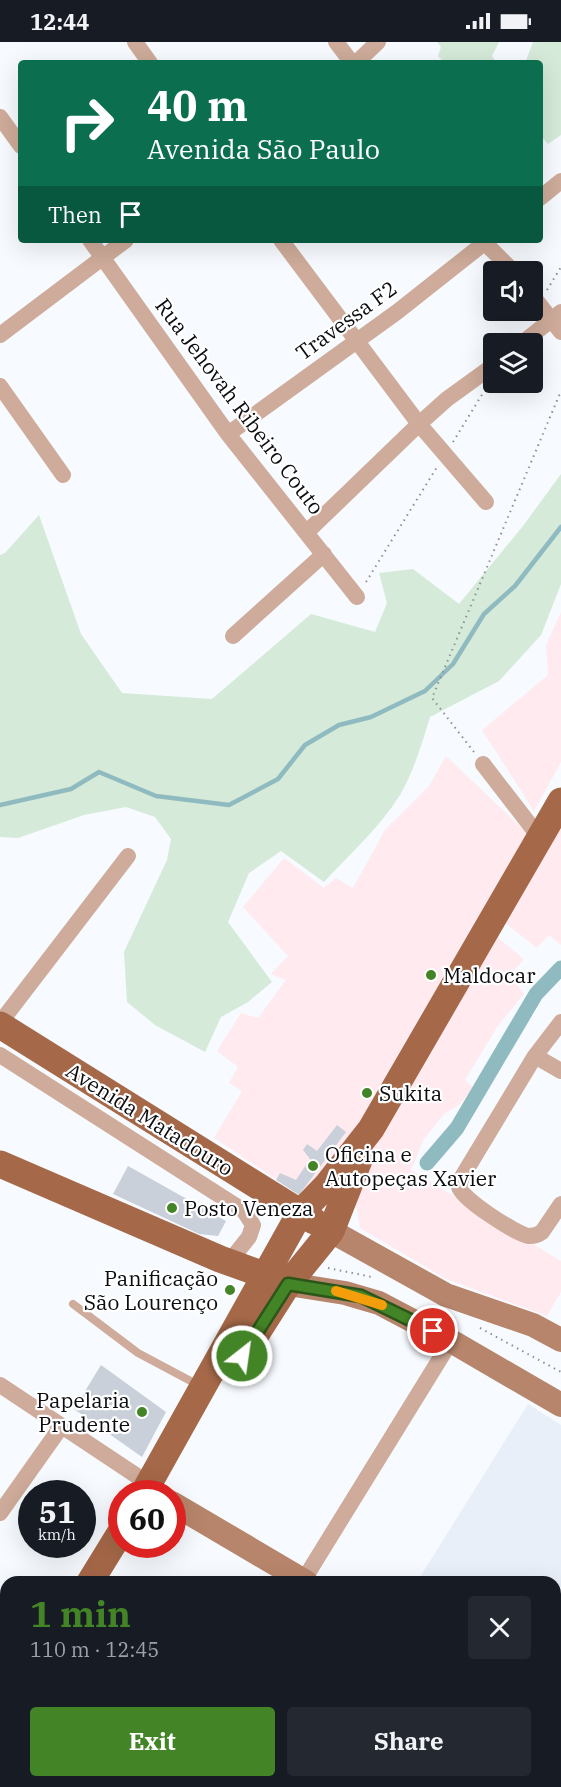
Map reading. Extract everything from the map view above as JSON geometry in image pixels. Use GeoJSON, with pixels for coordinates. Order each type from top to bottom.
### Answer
{"type":"FeatureCollection","features":[{"type":"Feature","properties":{"kind":"main road"},"geometry":{"type":"LineString","coordinates":[[159,1480],[251,1339],[277,1280],[300,1213],[327,1185],[371,1129],[561,801]]}},
{"type":"Feature","properties":{"kind":"main road","name":"Avenida Matadouro"},"geometry":{"type":"LineString","coordinates":[[0,1024],[331,1231]]}},
{"type":"Feature","properties":{"kind":"main road"},"geometry":{"type":"LineString","coordinates":[[157,1480],[203,1388],[277,1280],[331,1231],[371,1129]]}},
{"type":"Feature","properties":{"kind":"main road"},"geometry":{"type":"LineString","coordinates":[[0,1164],[229,1262],[277,1280],[361,1296],[451,1341],[561,1405]]}},
{"type":"Feature","properties":{"kind":"main road"},"geometry":{"type":"LineString","coordinates":[[331,1231],[446,1295],[533,1325],[561,1340]]}},
{"type":"Feature","properties":{"kind":"main road"},"geometry":{"type":"LineString","coordinates":[[186,1511],[295,1576]]}},
{"type":"Feature","properties":{"kind":"main road"},"geometry":{"type":"LineString","coordinates":[[94,1576],[108,1553]]}},
{"type":"Feature","properties":{"kind":"main road"},"geometry":{"type":"LineString","coordinates":[[116,1576],[126,1558]]}},
{"type":"Feature","properties":{"kind":"street"},"geometry":{"type":"LineString","coordinates":[[135,42],[148,60]]}},
{"type":"Feature","properties":{"kind":"street"},"geometry":{"type":"LineString","coordinates":[[336,42],[351,60]]}},
{"type":"Feature","properties":{"kind":"street"},"geometry":{"type":"LineString","coordinates":[[357,60],[378,42]]}},
{"type":"Feature","properties":{"kind":"street"},"geometry":{"type":"LineString","coordinates":[[0,117],[18,142]]}},
{"type":"Feature","properties":{"kind":"street"},"geometry":{"type":"LineString","coordinates":[[543,196],[561,181]]}},
{"type":"Feature","properties":{"kind":"street","name":"Rua Jehovah Ribeiro Couto"},"geometry":{"type":"LineString","coordinates":[[92,243],[228,434],[357,597]]}},
{"type":"Feature","properties":{"kind":"street"},"geometry":{"type":"LineString","coordinates":[[0,335],[122,243]]}},
{"type":"Feature","properties":{"kind":"street"},"geometry":{"type":"LineString","coordinates":[[283,243],[419,424],[486,502]]}},
{"type":"Feature","properties":{"kind":"street","name":"Travessa F2"},"geometry":{"type":"LineString","coordinates":[[228,434],[397,312],[482,243]]}},
{"type":"Feature","properties":{"kind":"street"},"geometry":{"type":"LineString","coordinates":[[486,243],[503,261]]}},
{"type":"Feature","properties":{"kind":"street"},"geometry":{"type":"LineString","coordinates":[[539,333],[558,321],[543,306]]}},
{"type":"Feature","properties":{"kind":"street"},"geometry":{"type":"LineString","coordinates":[[307,532],[419,424],[447,399],[483,373]]}},
{"type":"Feature","properties":{"kind":"street"},"geometry":{"type":"LineString","coordinates":[[0,386],[8,412],[63,475]]}},
{"type":"Feature","properties":{"kind":"street"},"geometry":{"type":"LineString","coordinates":[[233,636],[324,554]]}},
{"type":"Feature","properties":{"kind":"street"},"geometry":{"type":"LineString","coordinates":[[483,764],[540,838]]}},
{"type":"Feature","properties":{"kind":"street","name":"Avenida Matadouro"},"geometry":{"type":"LineString","coordinates":[[0,1024],[128,856]]}},
{"type":"Feature","properties":{"kind":"street"},"geometry":{"type":"LineString","coordinates":[[561,1022],[535,1056],[462,1177],[459,1191],[520,1233],[530,1236],[542,1232],[561,1204]]}},
{"type":"Feature","properties":{"kind":"street"},"geometry":{"type":"LineString","coordinates":[[0,1055],[244,1211],[253,1225],[229,1262]]}},
{"type":"Feature","properties":{"kind":"street"},"geometry":{"type":"LineString","coordinates":[[535,1056],[561,1071]]}},
{"type":"Feature","properties":{"kind":"street"},"geometry":{"type":"LineString","coordinates":[[309,1576],[451,1341]]}},
{"type":"Feature","properties":{"kind":"street"},"geometry":{"type":"LineString","coordinates":[[0,1385],[136,1480]]}},
{"type":"Feature","properties":{"kind":"street"},"geometry":{"type":"LineString","coordinates":[[0,1513],[61,1427]]}},
{"type":"Feature","properties":{"kind":"lane"},"geometry":{"type":"LineString","coordinates":[[73,1304],[138,1353],[203,1388]]}},
{"type":"Feature","properties":{"kind":"path"},"geometry":{"type":"LineString","coordinates":[[483,764],[432,698],[561,391]]}},
{"type":"Feature","properties":{"kind":"path"},"geometry":{"type":"LineString","coordinates":[[450,447],[483,393]]}},
{"type":"Feature","properties":{"kind":"path"},"geometry":{"type":"LineString","coordinates":[[357,597],[438,467]]}},
{"type":"Feature","properties":{"kind":"shaded area"},"geometry":{"type":"Polygon","coordinates":[[[561,612],[561,762],[534,811],[482,730],[548,675],[546,645],[561,612]]]}},
{"type":"Feature","properties":{"kind":"shaded area"},"geometry":{"type":"Polygon","coordinates":[[[446,756],[527,833],[350,1138],[303,1197],[214,1138],[242,1091],[229,1083],[238,1067],[217,1051],[241,1013],[258,1018],[286,980],[271,974],[288,956],[243,907],[284,858],[324,888],[336,878],[353,888],[385,830],[429,786],[446,756]]]}},
{"type":"Feature","properties":{"kind":"shaded area"},"geometry":{"type":"Polygon","coordinates":[[[561,821],[561,945],[549,935],[537,948],[500,919],[561,821]]]}},
{"type":"Feature","properties":{"kind":"shaded area"},"geometry":{"type":"Polygon","coordinates":[[[491,932],[524,959],[510,975],[524,994],[497,1027],[465,1080],[474,1088],[459,1105],[444,1114],[424,1139],[411,1170],[561,1261],[561,1292],[547,1316],[446,1279],[360,1228],[354,1194],[374,1131],[491,932]]]}},
{"type":"Feature","properties":{"kind":"shaded area"},"geometry":{"type":"Polygon","coordinates":[[[528,1404],[561,1425],[561,1576],[421,1576],[528,1404]]]}},
{"type":"Feature","properties":{"kind":"green space"},"geometry":{"type":"Polygon","coordinates":[[[437,42],[499,42],[492,56],[495,60],[442,60],[438,56],[441,47],[437,42]]]}},
{"type":"Feature","properties":{"kind":"green space"},"geometry":{"type":"Polygon","coordinates":[[[533,42],[561,42],[561,135],[548,144],[543,138],[543,60],[526,60],[533,42]]]}},
{"type":"Feature","properties":{"kind":"green space"},"geometry":{"type":"Polygon","coordinates":[[[561,474],[561,584],[541,635],[499,681],[430,717],[414,767],[400,795],[374,829],[324,882],[281,851],[249,873],[228,922],[272,982],[248,1002],[221,1017],[205,1052],[155,1025],[127,1002],[124,952],[167,860],[171,839],[155,817],[126,807],[84,815],[18,838],[0,837],[0,555],[5,553],[39,515],[81,634],[122,693],[212,699],[311,614],[375,632],[387,603],[379,573],[413,569],[459,604],[523,526],[561,474]]]}},
{"type":"Feature","properties":{"kind":"building","name":"Oficina e Autopeças Xavier"},"geometry":{"type":"Polygon","coordinates":[[[337,1125],[346,1132],[299,1195],[276,1180],[280,1173],[296,1180],[310,1159],[303,1150],[307,1144],[317,1151],[337,1125]]]}},
{"type":"Feature","properties":{"kind":"building","name":"Posto Veneza"},"geometry":{"type":"Polygon","coordinates":[[[128,1166],[226,1221],[218,1236],[199,1234],[113,1194],[128,1166]]]}},
{"type":"Feature","properties":{"kind":"building"},"geometry":{"type":"Polygon","coordinates":[[[101,1365],[166,1412],[142,1457],[74,1409],[101,1365]]]}},
{"type":"Feature","properties":{"kind":"waterway"},"geometry":{"type":"LineString","coordinates":[[0,805],[71,789],[99,772],[156,796],[229,805],[278,779],[305,745],[339,725],[371,717],[425,691],[453,664],[484,614],[515,586],[561,527]]}},
{"type":"Feature","properties":{"kind":"waterway"},"geometry":{"type":"LineString","coordinates":[[427,1163],[457,1128],[536,994],[561,968]]}},
{"type":"Feature","properties":{"kind":"slow traffic"},"geometry":{"type":"LineString","coordinates":[[336,1291],[361,1296],[382,1305]]}},
{"type":"Feature","properties":{"kind":"place","name":"Maldocar"},"geometry":{"type":"Point","coordinates":[431,975]}},
{"type":"Feature","properties":{"kind":"place","name":"Sukita"},"geometry":{"type":"Point","coordinates":[367,1093]}},
{"type":"Feature","properties":{"kind":"place","name":"Oficina e Autopeças Xavier"},"geometry":{"type":"Point","coordinates":[313,1166]}},
{"type":"Feature","properties":{"kind":"place","name":"Posto Veneza"},"geometry":{"type":"Point","coordinates":[172,1208]}},
{"type":"Feature","properties":{"kind":"place","name":"Panificação São Lourenço"},"geometry":{"type":"Point","coordinates":[230,1290]}},
{"type":"Feature","properties":{"kind":"place","name":"Papelaria Prudente"},"geometry":{"type":"Point","coordinates":[142,1412]}},
{"type":"Feature","properties":{"kind":"route"},"geometry":{"type":"LineString","coordinates":[[242,1356],[288,1284],[361,1296],[433,1331]]}}]}
